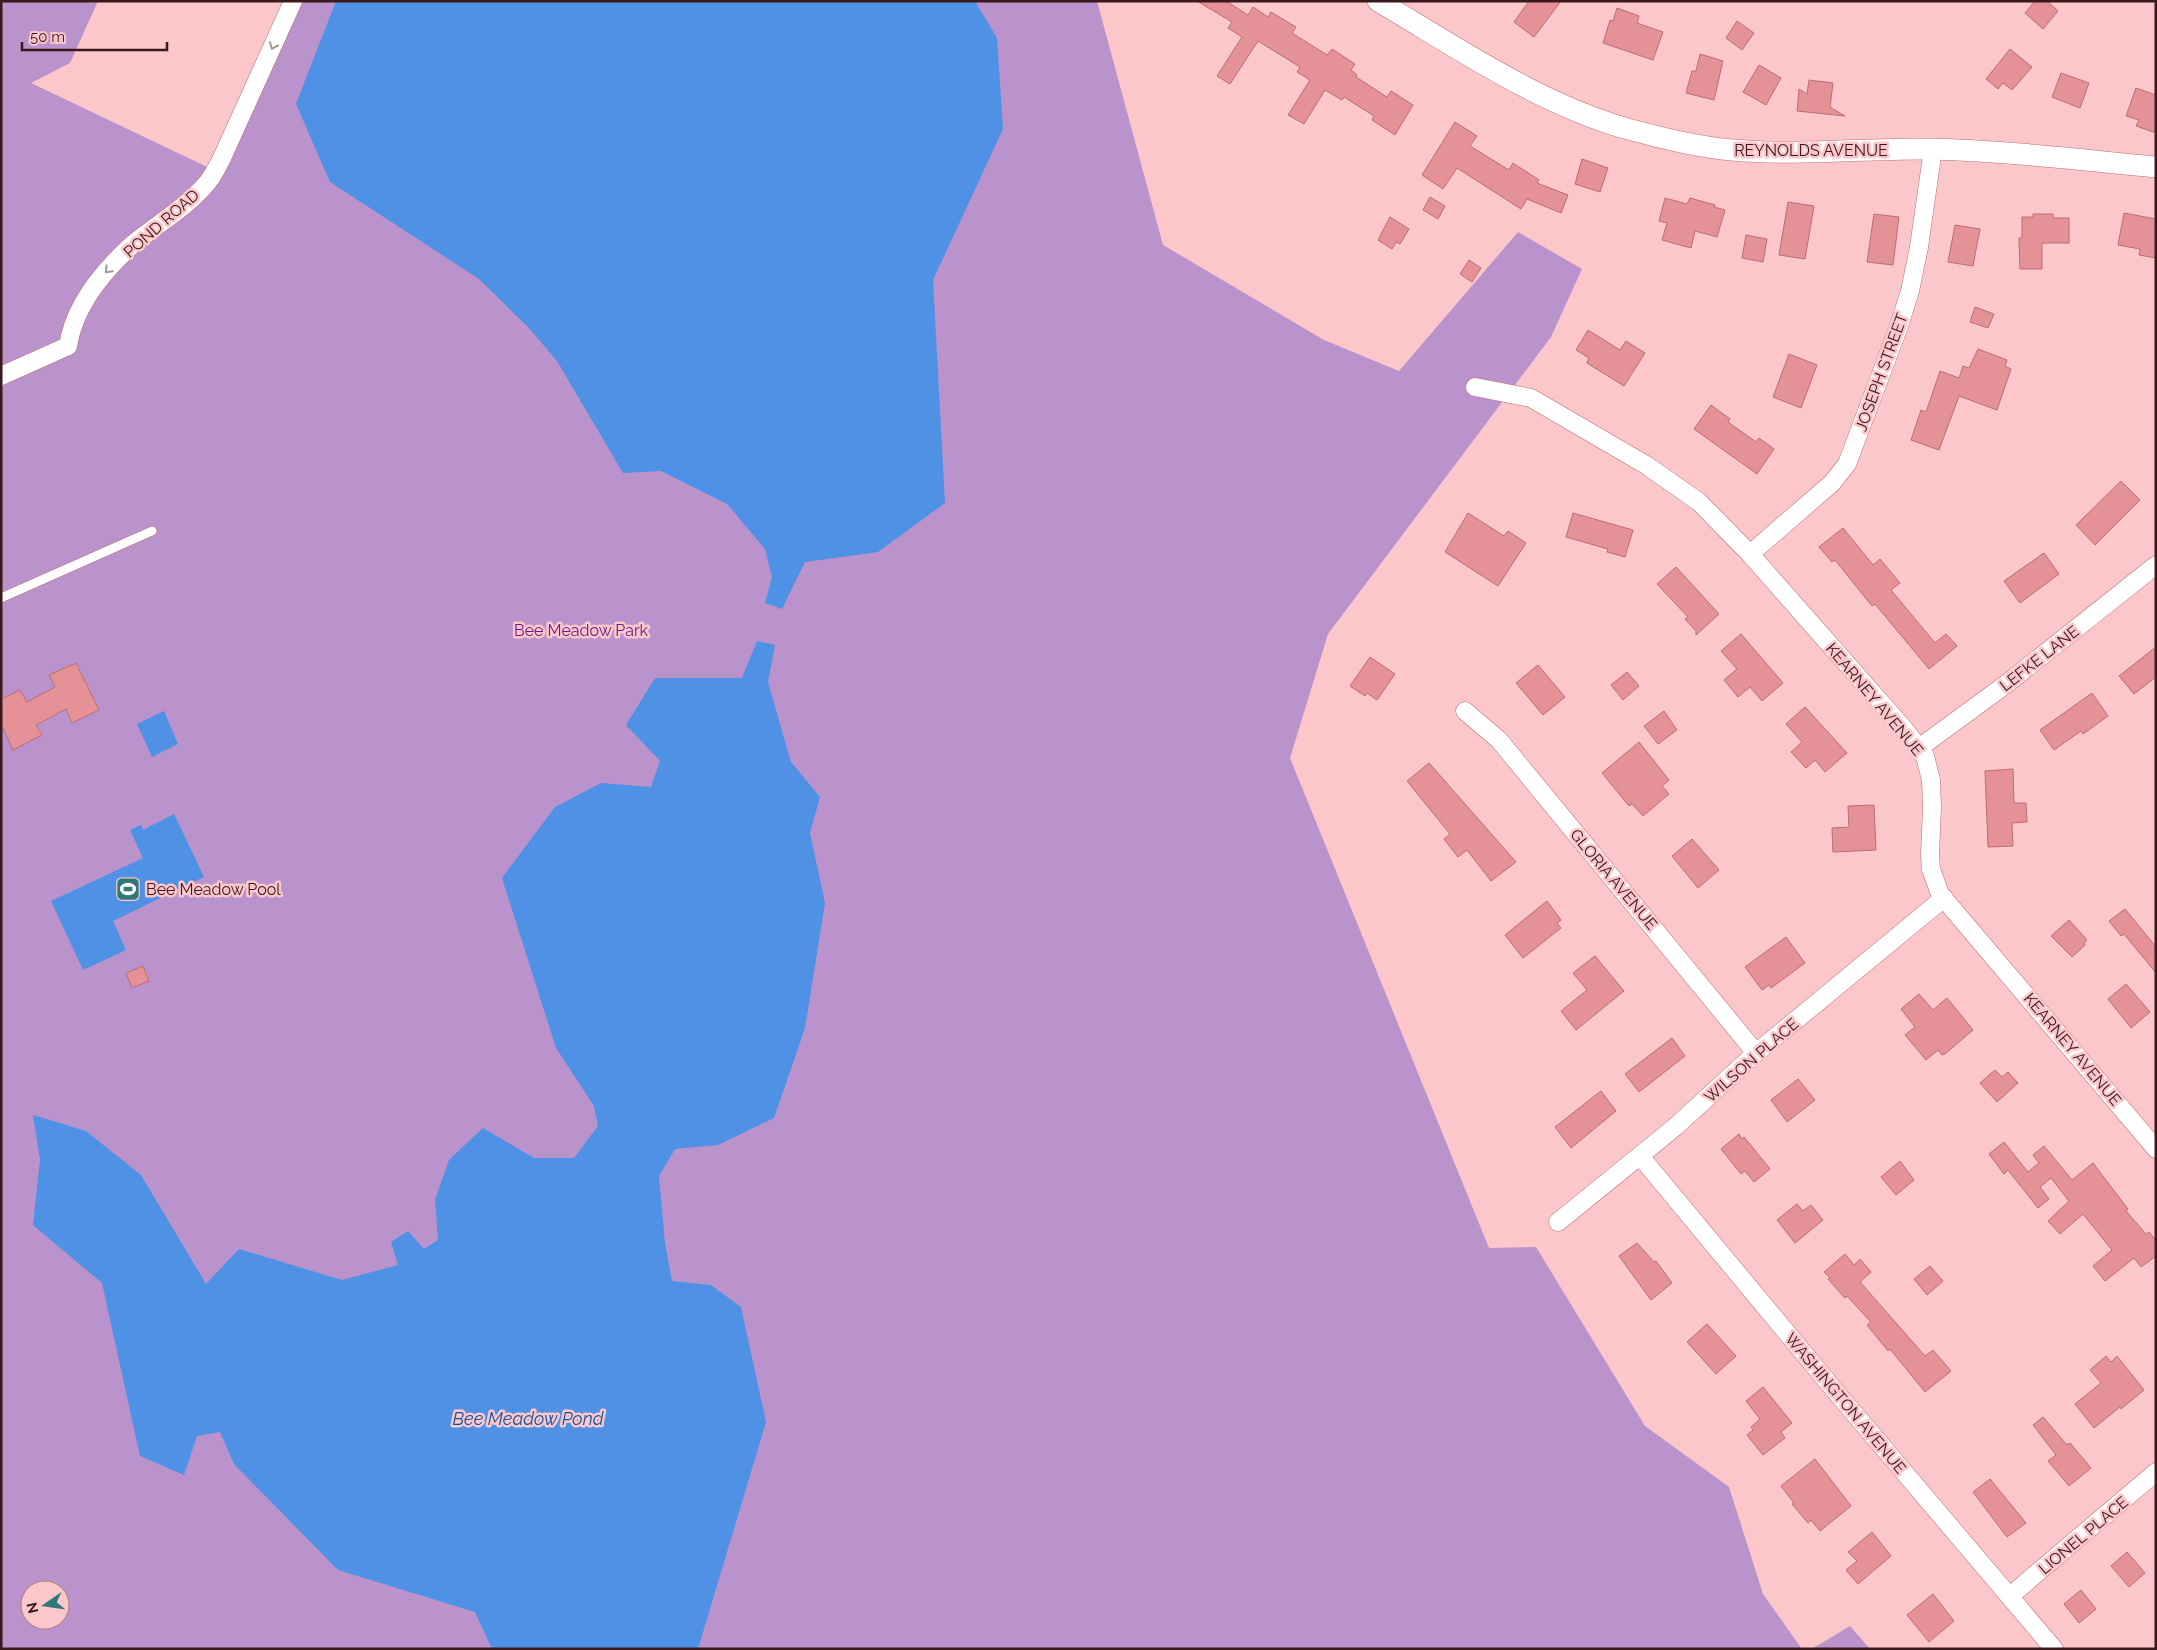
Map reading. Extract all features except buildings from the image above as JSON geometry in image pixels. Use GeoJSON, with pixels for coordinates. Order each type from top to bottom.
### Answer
{"type":"FeatureCollection","features":[{"type":"Feature","properties":{"kind":"street","name":"POND ROAD"},"geometry":{"type":"LineString","coordinates":[[1,376],[68,346],[70,328],[81,306],[98,280],[133,245],[171,216],[208,182],[221,160],[292,1]]}},
{"type":"Feature","properties":{"kind":"street","name":"REYNOLDS AVENUE"},"geometry":{"type":"LineString","coordinates":[[1378,1],[1529,88],[1577,110],[1627,129],[1684,143],[1731,150],[1785,153],[1933,149],[2156,167]]}},
{"type":"Feature","properties":{"kind":"street","name":"JOSEPH STREET"},"geometry":{"type":"LineString","coordinates":[[1750,554],[1832,483],[1847,464],[1898,329],[1910,291],[1919,247],[1933,149]]}},
{"type":"Feature","properties":{"kind":"street","name":"KEARNEY AVENUE"},"geometry":{"type":"LineString","coordinates":[[1475,387],[1531,398],[1646,465],[1699,502],[1750,554],[1925,756],[1931,780],[1931,869],[1944,898],[2156,1149]]}},
{"type":"Feature","properties":{"kind":"street","name":"LEFKE LANE"},"geometry":{"type":"LineString","coordinates":[[1919,748],[2008,682],[2156,565]]}},
{"type":"Feature","properties":{"kind":"street","name":"GLORIA AVENUE"},"geometry":{"type":"LineString","coordinates":[[1465,711],[1499,740],[1756,1053]]}},
{"type":"Feature","properties":{"kind":"street","name":"WILSON PLACE"},"geometry":{"type":"LineString","coordinates":[[1558,1222],[1675,1127],[1756,1053],[1944,898]]}},
{"type":"Feature","properties":{"kind":"street","name":"WASHINGTON AVENUE"},"geometry":{"type":"LineString","coordinates":[[1640,1156],[1831,1386],[2054,1649]]}},
{"type":"Feature","properties":{"kind":"street","name":"LIONEL PLACE"},"geometry":{"type":"LineString","coordinates":[[2010,1596],[2156,1472]]}},
{"type":"Feature","properties":{"kind":"lane"},"geometry":{"type":"LineString","coordinates":[[1,598],[152,531]]}},
{"type":"Feature","properties":{"kind":"green space","name":"Bee Meadow Park"},"geometry":{"type":"Polygon","coordinates":[[[1,1],[98,1],[70,63],[31,83],[222,174],[302,1],[1097,1],[1163,245],[1324,340],[1399,371],[1518,232],[1582,269],[1551,337],[1328,634],[1290,758],[1489,1248],[1536,1247],[1645,1426],[1729,1487],[1763,1594],[1802,1649],[1,1649],[1,1]]]}},
{"type":"Feature","properties":{"kind":"green space"},"geometry":{"type":"Polygon","coordinates":[[[1850,1626],[1870,1649],[1812,1649],[1850,1626]]]}},
{"type":"Feature","properties":{"kind":"water"},"geometry":{"type":"Polygon","coordinates":[[[336,1],[975,1],[997,38],[1003,129],[933,280],[945,503],[878,552],[805,562],[782,609],[765,603],[772,577],[765,549],[727,504],[661,471],[623,473],[557,361],[528,327],[479,279],[330,182],[296,104],[336,1]]]}},
{"type":"Feature","properties":{"kind":"water","name":"Bee Meadow Pond"},"geometry":{"type":"Polygon","coordinates":[[[757,641],[775,645],[768,682],[791,762],[820,797],[810,833],[825,903],[805,1028],[774,1118],[718,1145],[675,1149],[659,1176],[665,1243],[672,1281],[711,1285],[741,1307],[766,1422],[698,1649],[492,1649],[475,1612],[338,1570],[234,1464],[220,1432],[197,1436],[184,1475],[140,1456],[102,1283],[33,1225],[40,1160],[33,1115],[86,1131],[141,1175],[206,1284],[239,1249],[342,1280],[398,1265],[391,1242],[408,1231],[424,1249],[438,1240],[435,1200],[449,1160],[483,1128],[534,1158],[574,1158],[598,1126],[594,1106],[556,1048],[502,878],[555,807],[601,783],[651,787],[660,761],[626,725],[655,678],[742,678],[757,641]]]}},
{"type":"Feature","properties":{"kind":"water"},"geometry":{"type":"Polygon","coordinates":[[[164,711],[178,744],[152,757],[137,724],[164,711]]]}},
{"type":"Feature","properties":{"kind":"water","name":"Bee Meadow Pool"},"geometry":{"type":"Polygon","coordinates":[[[174,814],[204,877],[113,921],[126,950],[83,970],[51,901],[143,858],[130,830],[141,825],[143,830],[174,814]]]}},
{"type":"Feature","properties":{"kind":"place","name":"Bee Meadow Pool"},"geometry":{"type":"Point","coordinates":[128,889]}}]}
